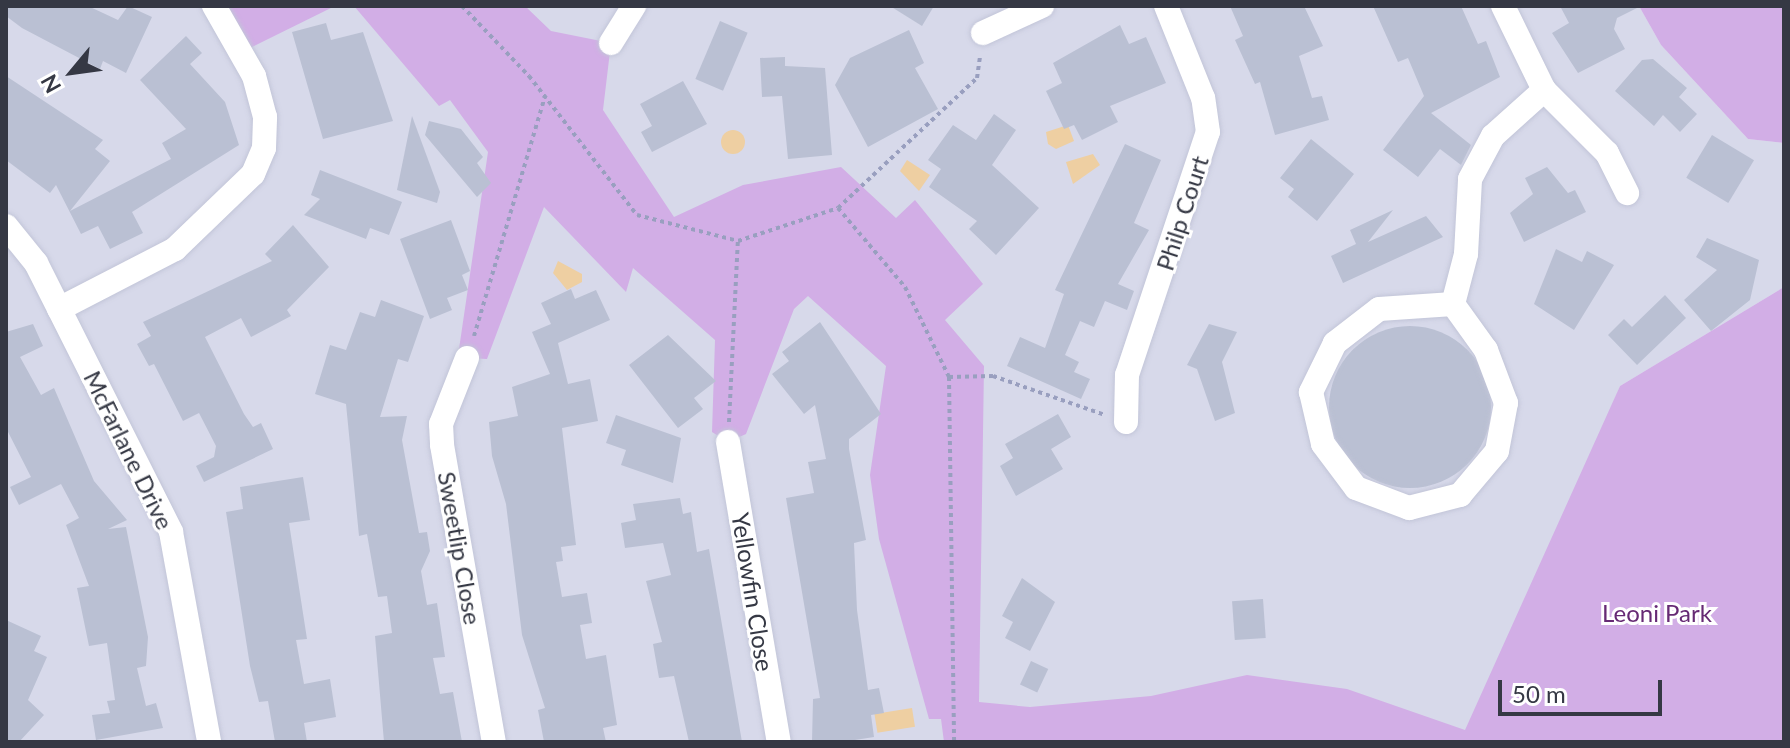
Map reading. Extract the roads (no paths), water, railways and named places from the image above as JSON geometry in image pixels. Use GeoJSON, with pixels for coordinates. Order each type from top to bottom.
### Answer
{"type":"FeatureCollection","features":[{"type":"Feature","properties":{"kind":"street"},"geometry":{"type":"LineString","coordinates":[[59,309],[175,249],[253,174],[264,148],[265,117],[254,76],[214,6]]}},
{"type":"Feature","properties":{"kind":"street"},"geometry":{"type":"LineString","coordinates":[[611,43],[634,6]]}},
{"type":"Feature","properties":{"kind":"street"},"geometry":{"type":"LineString","coordinates":[[983,33],[1042,6]]}},
{"type":"Feature","properties":{"kind":"street","name":"Philp Court"},"geometry":{"type":"LineString","coordinates":[[1126,422],[1127,375],[1208,132],[1203,98],[1166,6]]}},
{"type":"Feature","properties":{"kind":"street"},"geometry":{"type":"LineString","coordinates":[[1503,6],[1544,90],[1607,153],[1627,193]]}},
{"type":"Feature","properties":{"kind":"street"},"geometry":{"type":"LineString","coordinates":[[1453,304],[1379,309],[1335,343],[1311,392],[1323,444],[1356,488],[1409,508],[1460,495],[1497,451],[1506,403],[1486,350],[1453,304],[1479,156],[1544,90]]}},
{"type":"Feature","properties":{"kind":"street","name":"McFarlane Drive"},"geometry":{"type":"LineString","coordinates":[[6,226],[59,309],[171,532],[209,742]]}},
{"type":"Feature","properties":{"kind":"street","name":"Sweetlip Close"},"geometry":{"type":"LineString","coordinates":[[467,358],[441,424],[442,445],[494,742]]}},
{"type":"Feature","properties":{"kind":"street","name":"Yellowfin Close"},"geometry":{"type":"LineString","coordinates":[[728,442],[779,742]]}},
{"type":"Feature","properties":{"kind":"park label","name":"Leoni Park"},"geometry":{"type":"Point","coordinates":[1657,613]}}]}
